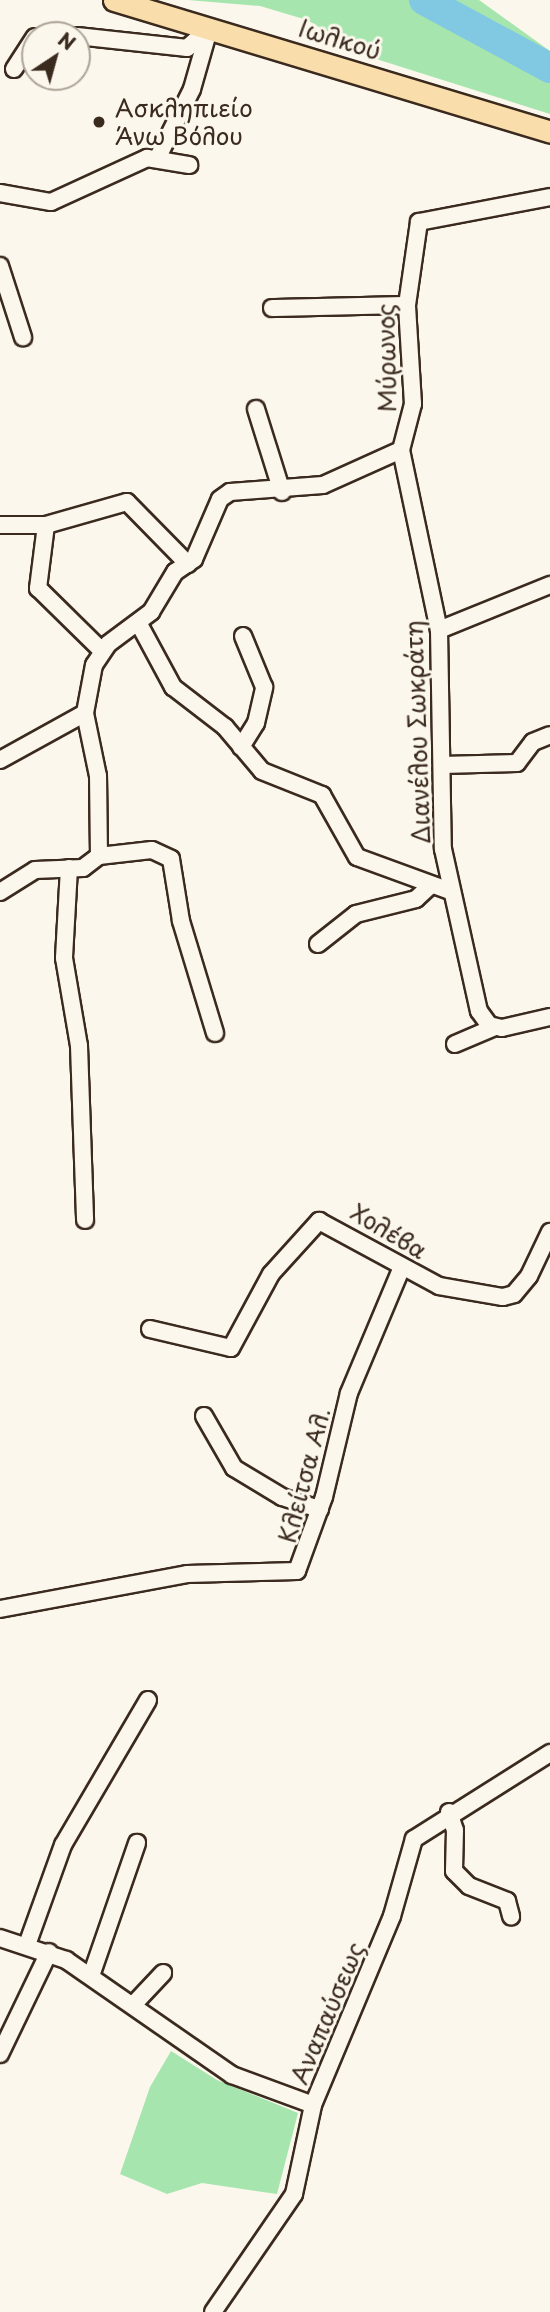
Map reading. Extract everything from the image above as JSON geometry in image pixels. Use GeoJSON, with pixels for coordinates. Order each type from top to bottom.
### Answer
{"type":"FeatureCollection","features":[{"type":"Feature","properties":{"kind":"main road","name":"Ιωλκού"},"geometry":{"type":"LineString","coordinates":[[114,0],[550,132]]}},
{"type":"Feature","properties":{"kind":"street"},"geometry":{"type":"LineString","coordinates":[[91,37],[187,47],[210,27]]}},
{"type":"Feature","properties":{"kind":"street"},"geometry":{"type":"LineString","coordinates":[[158,157],[192,89],[210,27]]}},
{"type":"Feature","properties":{"kind":"street"},"geometry":{"type":"LineString","coordinates":[[15,69],[21,59]]}},
{"type":"Feature","properties":{"kind":"street"},"geometry":{"type":"LineString","coordinates":[[0,193],[51,202],[158,157],[189,165]]}},
{"type":"Feature","properties":{"kind":"street","name":"Μύρωνος"},"geometry":{"type":"LineString","coordinates":[[401,450],[413,393],[407,305],[413,235],[424,218],[550,197]]}},
{"type":"Feature","properties":{"kind":"street"},"geometry":{"type":"LineString","coordinates":[[0,266],[23,337]]}},
{"type":"Feature","properties":{"kind":"street"},"geometry":{"type":"LineString","coordinates":[[272,308],[407,305]]}},
{"type":"Feature","properties":{"kind":"street"},"geometry":{"type":"LineString","coordinates":[[256,409],[282,492]]}},
{"type":"Feature","properties":{"kind":"street"},"geometry":{"type":"LineString","coordinates":[[99,856],[97,764],[85,713],[102,651],[139,624],[173,574],[188,564],[225,495],[282,492],[348,476],[401,450]]}},
{"type":"Feature","properties":{"kind":"street","name":"Διανέλου Σωκράτη"},"geometry":{"type":"LineString","coordinates":[[401,450],[439,630],[441,833],[450,891],[479,1010],[495,1027]]}},
{"type":"Feature","properties":{"kind":"street"},"geometry":{"type":"LineString","coordinates":[[0,525],[46,525],[127,502],[188,564]]}},
{"type":"Feature","properties":{"kind":"street"},"geometry":{"type":"LineString","coordinates":[[46,525],[38,588],[102,651]]}},
{"type":"Feature","properties":{"kind":"street"},"geometry":{"type":"LineString","coordinates":[[439,630],[550,585]]}},
{"type":"Feature","properties":{"kind":"street"},"geometry":{"type":"LineString","coordinates":[[139,624],[165,677],[241,747],[262,771],[322,794],[362,860],[450,891]]}},
{"type":"Feature","properties":{"kind":"street"},"geometry":{"type":"LineString","coordinates":[[241,747],[259,714],[264,687],[243,636]]}},
{"type":"Feature","properties":{"kind":"street"},"geometry":{"type":"LineString","coordinates":[[0,760],[85,713]]}},
{"type":"Feature","properties":{"kind":"street"},"geometry":{"type":"LineString","coordinates":[[442,765],[517,763],[533,742],[550,735]]}},
{"type":"Feature","properties":{"kind":"street"},"geometry":{"type":"LineString","coordinates":[[0,892],[35,870],[90,866],[99,856],[152,850],[171,859],[181,921],[215,1033]]}},
{"type":"Feature","properties":{"kind":"street"},"geometry":{"type":"LineString","coordinates":[[69,868],[64,958],[79,1046],[85,1220]]}},
{"type":"Feature","properties":{"kind":"street"},"geometry":{"type":"LineString","coordinates":[[318,944],[356,914],[416,899],[431,884]]}},
{"type":"Feature","properties":{"kind":"street"},"geometry":{"type":"LineString","coordinates":[[455,1044],[495,1027],[550,1017]]}},
{"type":"Feature","properties":{"kind":"street","name":"Χολέβα"},"geometry":{"type":"LineString","coordinates":[[150,1329],[231,1348],[271,1274],[322,1221],[439,1286],[509,1297],[529,1276],[550,1232]]}},
{"type":"Feature","properties":{"kind":"street","name":"Κλείτσα Αλ."},"geometry":{"type":"LineString","coordinates":[[0,1609],[187,1574],[297,1571],[320,1509],[349,1393],[402,1267]]}},
{"type":"Feature","properties":{"kind":"street"},"geometry":{"type":"LineString","coordinates":[[204,1416],[234,1468],[282,1497],[320,1509]]}},
{"type":"Feature","properties":{"kind":"street"},"geometry":{"type":"LineString","coordinates":[[27,1945],[63,1845],[148,1700]]}},
{"type":"Feature","properties":{"kind":"street","name":"Αναπαύσεως"},"geometry":{"type":"LineString","coordinates":[[0,1938],[49,1952],[91,1976],[232,2075],[313,2105],[392,1916],[408,1851],[449,1812],[550,1753]]}},
{"type":"Feature","properties":{"kind":"street"},"geometry":{"type":"LineString","coordinates":[[449,1812],[455,1830],[454,1871],[469,1885],[507,1901],[511,1916]]}},
{"type":"Feature","properties":{"kind":"street"},"geometry":{"type":"LineString","coordinates":[[91,1976],[137,1843]]}},
{"type":"Feature","properties":{"kind":"street"},"geometry":{"type":"LineString","coordinates":[[0,2054],[49,1952]]}},
{"type":"Feature","properties":{"kind":"street"},"geometry":{"type":"LineString","coordinates":[[133,2005],[163,1973]]}},
{"type":"Feature","properties":{"kind":"street"},"geometry":{"type":"LineString","coordinates":[[213,2312],[294,2194],[313,2105]]}},
{"type":"Feature","properties":{"kind":"green space"},"geometry":{"type":"Polygon","coordinates":[[[188,0],[479,0],[550,51],[550,114],[373,58],[307,20],[260,6],[188,0]]]}},
{"type":"Feature","properties":{"kind":"green space"},"geometry":{"type":"Polygon","coordinates":[[[171,2051],[217,2080],[298,2113],[277,2194],[202,2183],[167,2194],[120,2174],[150,2087],[171,2051]]]}},
{"type":"Feature","properties":{"kind":"waterway"},"geometry":{"type":"LineString","coordinates":[[424,0],[550,68]]}},
{"type":"Feature","properties":{"kind":"place","name":"Ασκληπιείο Άνω Βόλου"},"geometry":{"type":"Point","coordinates":[99,122]}}]}
